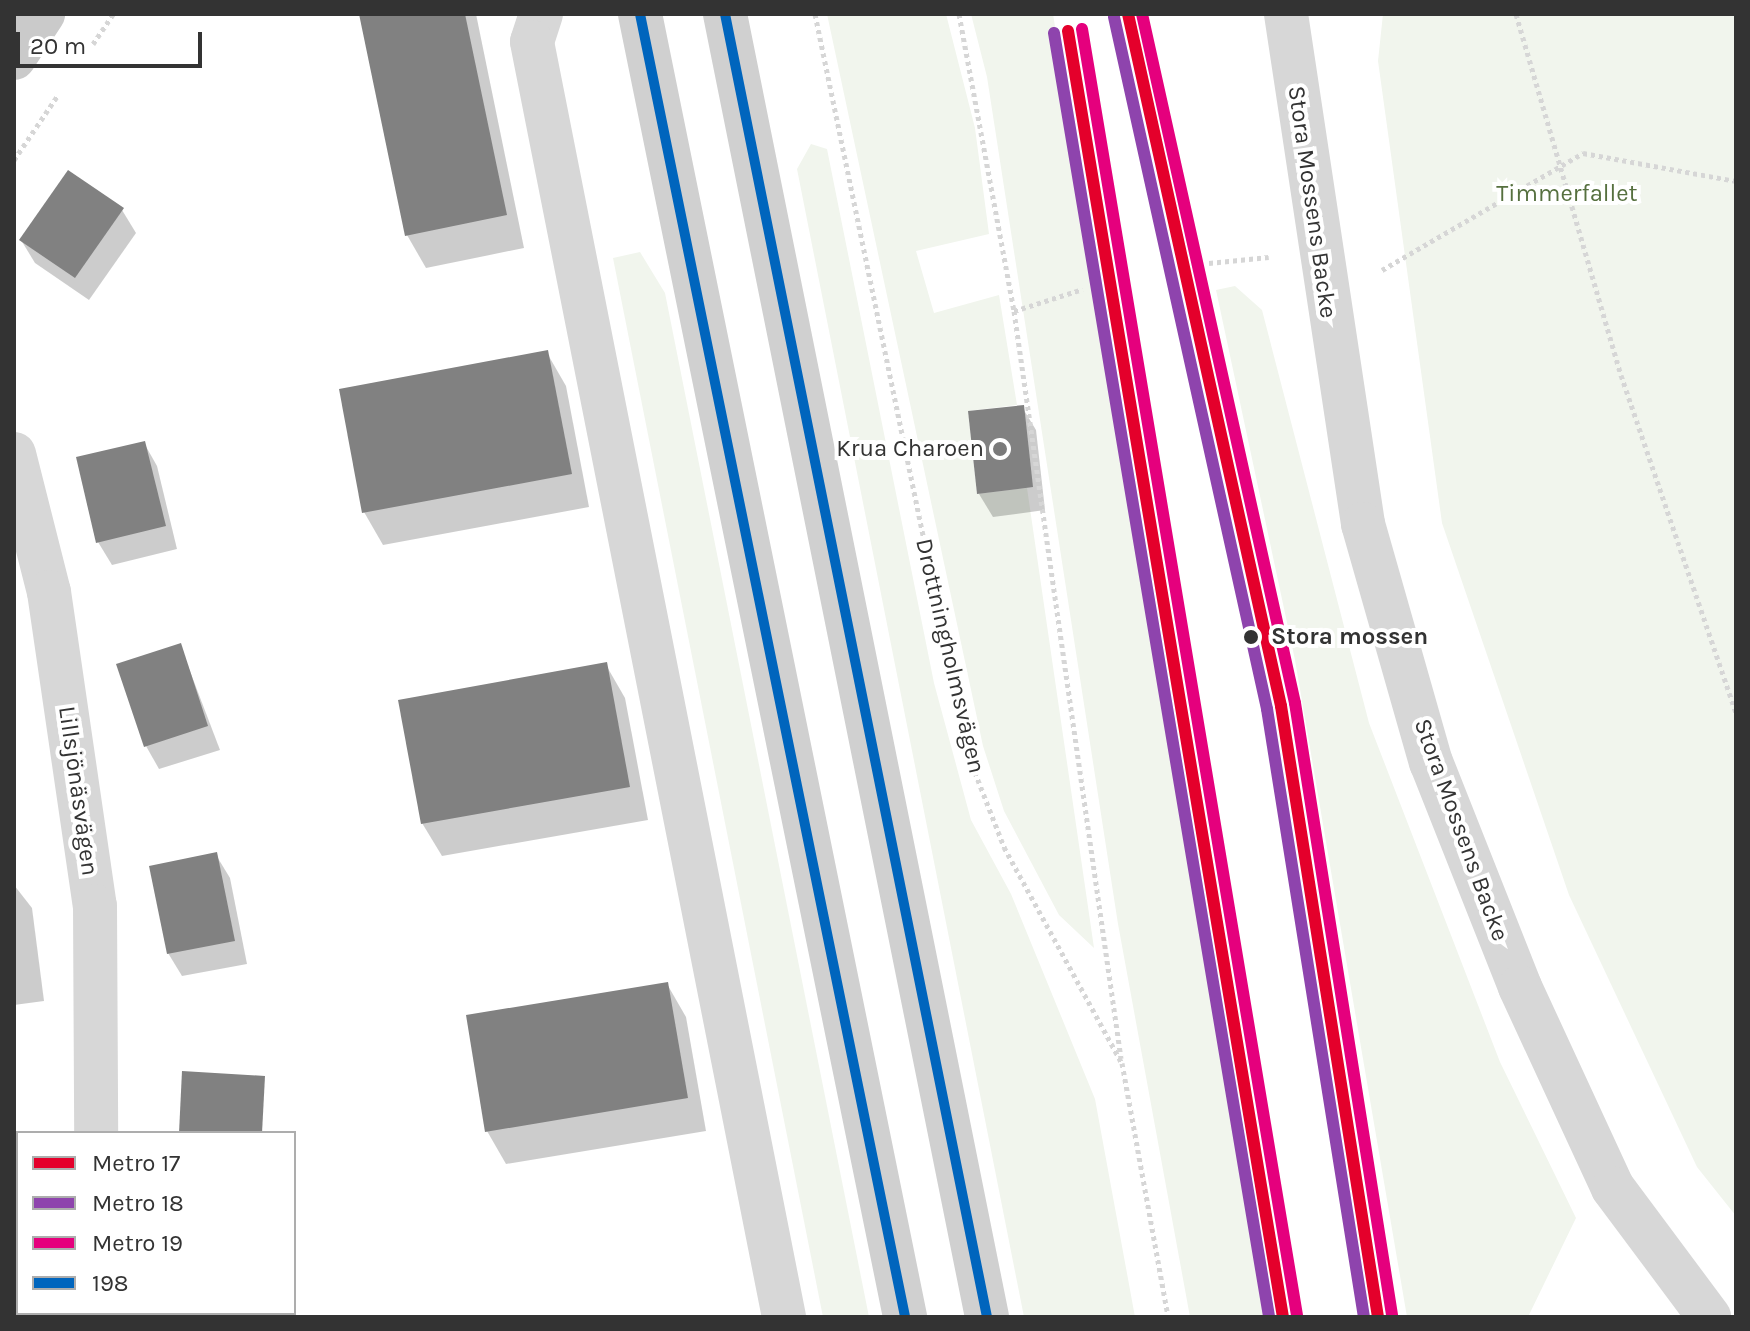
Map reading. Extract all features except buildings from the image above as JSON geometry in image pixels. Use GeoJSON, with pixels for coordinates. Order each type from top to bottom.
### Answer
{"type":"FeatureCollection","features":[{"type":"Feature","properties":{"kind":"main road"},"geometry":{"type":"LineString","coordinates":[[14,58],[43,14]]}},
{"type":"Feature","properties":{"kind":"main road"},"geometry":{"type":"LineString","coordinates":[[640,14],[905,1317]]}},
{"type":"Feature","properties":{"kind":"main road"},"geometry":{"type":"LineString","coordinates":[[725,14],[987,1317]]}},
{"type":"Feature","properties":{"kind":"street"},"geometry":{"type":"LineString","coordinates":[[541,14],[532,42],[784,1317]]}},
{"type":"Feature","properties":{"kind":"street","name":"Stora Mossens Backe"},"geometry":{"type":"LineString","coordinates":[[1286,14],[1363,524],[1431,762],[1520,987],[1613,1188],[1709,1317]]}},
{"type":"Feature","properties":{"kind":"street","name":"Lillsjönäsvägen"},"geometry":{"type":"LineString","coordinates":[[14,454],[49,592],[95,906],[96,1131]]}},
{"type":"Feature","properties":{"kind":"path","name":"Drottningholmsvägen"},"geometry":{"type":"LineString","coordinates":[[815,14],[969,757],[1004,847],[1122,1063],[1168,1317]]}},
{"type":"Feature","properties":{"kind":"path"},"geometry":{"type":"LineString","coordinates":[[959,14],[1014,311],[1122,1063]]}},
{"type":"Feature","properties":{"kind":"path"},"geometry":{"type":"LineString","coordinates":[[1516,14],[1562,163],[1621,375],[1736,712]]}},
{"type":"Feature","properties":{"kind":"path"},"geometry":{"type":"LineString","coordinates":[[1382,270],[1583,153],[1736,181]]}},
{"type":"Feature","properties":{"kind":"path"},"geometry":{"type":"LineString","coordinates":[[1209,263],[1270,257]]}},
{"type":"Feature","properties":{"kind":"path"},"geometry":{"type":"LineString","coordinates":[[1014,311],[1083,289]]}},
{"type":"Feature","properties":{"kind":"green space"},"geometry":{"type":"Polygon","coordinates":[[[827,14],[946,14],[975,128],[989,234],[916,251],[934,313],[999,295],[1017,405],[968,411],[977,494],[1027,488],[1094,948],[1059,915],[1004,811],[983,746],[827,14]]]}},
{"type":"Feature","properties":{"kind":"green space"},"geometry":{"type":"Polygon","coordinates":[[[971,14],[1053,14],[1265,1317],[1190,1317],[1118,924],[987,77],[971,14]]]}},
{"type":"Feature","properties":{"kind":"green space","name":"Timmerfallet"},"geometry":{"type":"Polygon","coordinates":[[[1383,14],[1736,14],[1736,1216],[1697,1167],[1569,895],[1442,523],[1378,61],[1383,14]]]}},
{"type":"Feature","properties":{"kind":"green space"},"geometry":{"type":"Polygon","coordinates":[[[811,144],[827,149],[934,683],[971,820],[1011,894],[1095,1099],[1135,1317],[1024,1317],[797,169],[811,144]]]}},
{"type":"Feature","properties":{"kind":"green space"},"geometry":{"type":"Polygon","coordinates":[[[640,252],[665,293],[869,1317],[823,1317],[613,258],[640,252]]]}},
{"type":"Feature","properties":{"kind":"green space"},"geometry":{"type":"Polygon","coordinates":[[[1235,286],[1262,310],[1369,723],[1500,1062],[1576,1218],[1528,1317],[1407,1317],[1295,660],[1216,290],[1235,286]]]}},
{"type":"Feature","properties":{"kind":"metro line","name":"17"},"geometry":{"type":"LineString","coordinates":[[1128,14],[1281,706],[1378,1317]]}},
{"type":"Feature","properties":{"kind":"metro line","name":"19"},"geometry":{"type":"LineString","coordinates":[[1142,14],[1295,703],[1392,1315]]}},
{"type":"Feature","properties":{"kind":"metro line","name":"18"},"geometry":{"type":"LineString","coordinates":[[1114,17],[1267,709],[1364,1317]]}},
{"type":"Feature","properties":{"kind":"metro line","name":"19"},"geometry":{"type":"LineString","coordinates":[[1082,29],[1297,1315]]}},
{"type":"Feature","properties":{"kind":"metro line","name":"17"},"geometry":{"type":"LineString","coordinates":[[1068,31],[1283,1317]]}},
{"type":"Feature","properties":{"kind":"metro line","name":"18"},"geometry":{"type":"LineString","coordinates":[[1054,33],[1269,1317]]}},
{"type":"Feature","properties":{"kind":"transit line","name":"198"},"geometry":{"type":"LineString","coordinates":[[640,14],[905,1317]]}},
{"type":"Feature","properties":{"kind":"transit line","name":"198"},"geometry":{"type":"LineString","coordinates":[[725,14],[987,1317]]}},
{"type":"Feature","properties":{"kind":"place","name":"Krua Charoen"},"geometry":{"type":"Point","coordinates":[1000,449]}},
{"type":"Feature","properties":{"kind":"place","name":"Stora mossen"},"geometry":{"type":"Point","coordinates":[1251,637]}}]}
